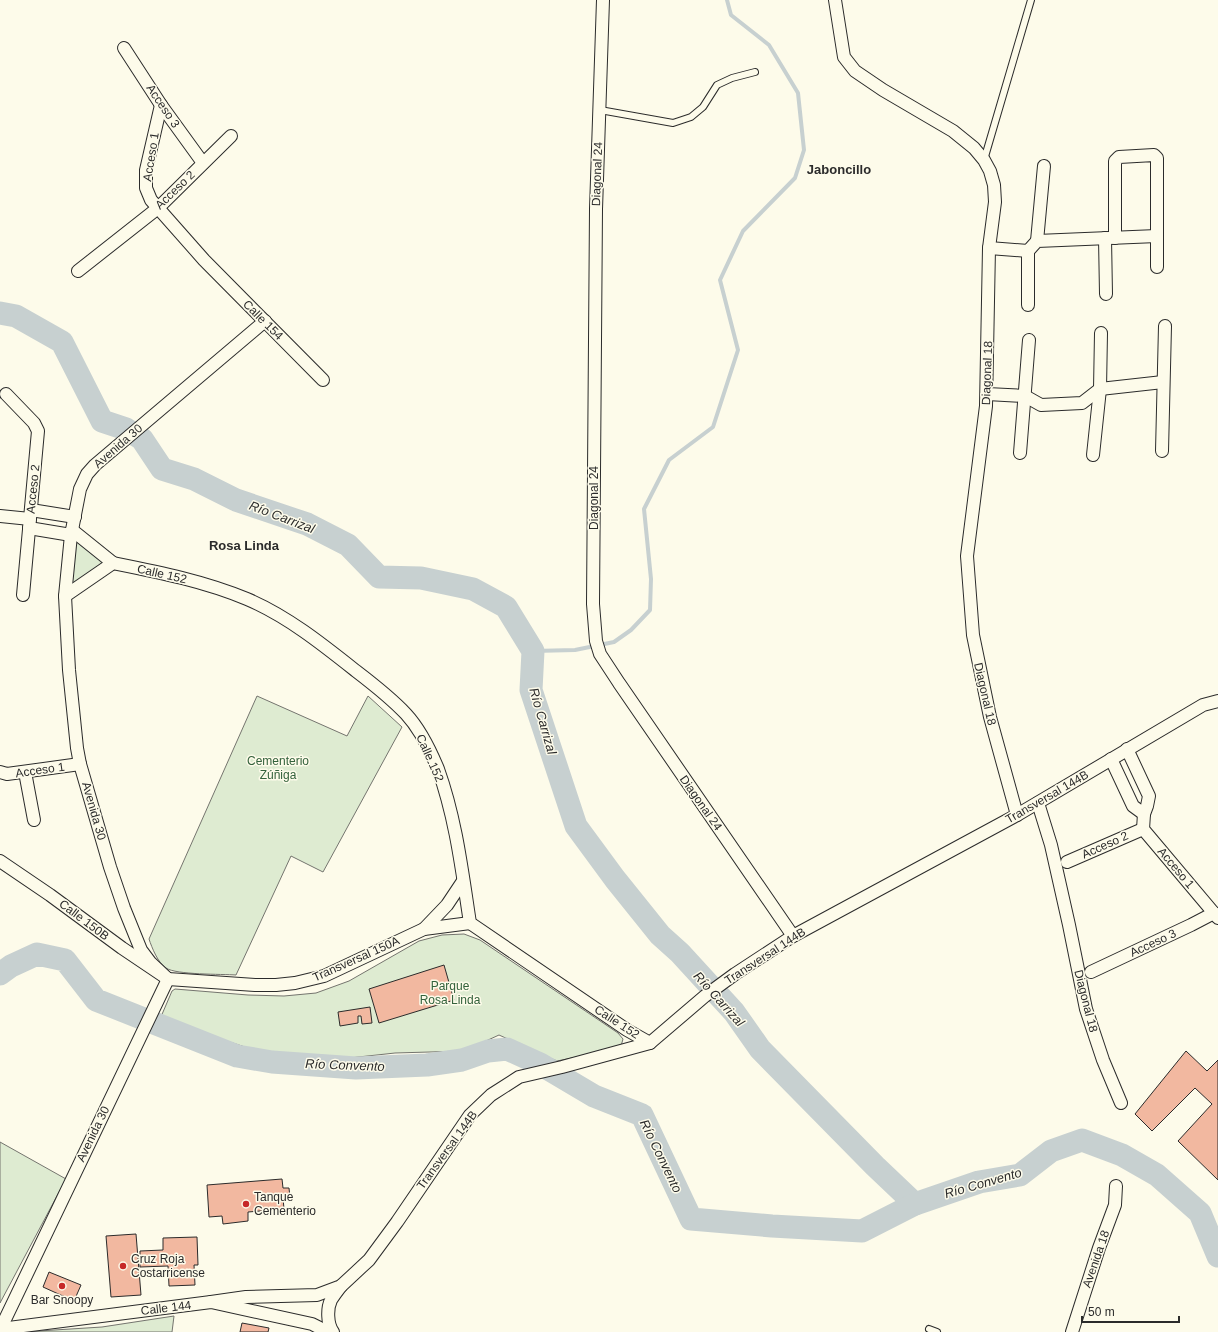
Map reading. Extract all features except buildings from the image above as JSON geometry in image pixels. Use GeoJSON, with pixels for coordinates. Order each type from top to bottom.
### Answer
{"type":"FeatureCollection","features":[{"type":"Feature","properties":{"kind":"street","name":"Diagonal 24"},"geometry":{"type":"LineString","coordinates":[[603,0],[596,209],[594,604],[596,641],[600,654],[619,684],[793,936]]}},
{"type":"Feature","properties":{"kind":"street","name":"Diagonal 18"},"geometry":{"type":"LineString","coordinates":[[835,0],[844,57],[855,71],[953,131],[974,148],[984,160],[990,171],[994,186],[995,202],[989,248],[987,394],[967,556],[973,635],[990,717],[1017,815]]}},
{"type":"Feature","properties":{"kind":"street","name":"Acceso 3"},"geometry":{"type":"LineString","coordinates":[[124,48],[161,105],[203,163]]}},
{"type":"Feature","properties":{"kind":"street","name":"Acceso 1"},"geometry":{"type":"LineString","coordinates":[[161,105],[146,170],[146,188],[151,200],[204,260]]}},
{"type":"Feature","properties":{"kind":"street","name":"Acceso 2"},"geometry":{"type":"LineString","coordinates":[[78,271],[158,208],[231,136]]}},
{"type":"Feature","properties":{"kind":"street"},"geometry":{"type":"LineString","coordinates":[[1106,294],[1115,161],[1120,157],[1154,155],[1157,158],[1157,267]]}},
{"type":"Feature","properties":{"kind":"street"},"geometry":{"type":"LineString","coordinates":[[1028,305],[1028,251],[1037,241],[1044,166]]}},
{"type":"Feature","properties":{"kind":"street"},"geometry":{"type":"LineString","coordinates":[[1037,241],[1157,236]]}},
{"type":"Feature","properties":{"kind":"street"},"geometry":{"type":"LineString","coordinates":[[989,248],[1028,251]]}},
{"type":"Feature","properties":{"kind":"street","name":"Calle 154"},"geometry":{"type":"LineString","coordinates":[[204,260],[323,380]]}},
{"type":"Feature","properties":{"kind":"street","name":"Avenida 30"},"geometry":{"type":"LineString","coordinates":[[0,1330],[168,978],[150,962],[141,950],[124,908],[110,867],[80,764],[77,748],[69,670],[65,596],[72,533],[80,489],[95,465],[265,321]]}},
{"type":"Feature","properties":{"kind":"street"},"geometry":{"type":"LineString","coordinates":[[1162,451],[1165,326]]}},
{"type":"Feature","properties":{"kind":"street"},"geometry":{"type":"LineString","coordinates":[[1093,455],[1100,389],[1101,333]]}},
{"type":"Feature","properties":{"kind":"street"},"geometry":{"type":"LineString","coordinates":[[1020,453],[1029,340]]}},
{"type":"Feature","properties":{"kind":"street"},"geometry":{"type":"LineString","coordinates":[[987,394],[1025,396],[1041,405],[1082,404],[1100,389],[1163,382]]}},
{"type":"Feature","properties":{"kind":"street","name":"Acceso 2"},"geometry":{"type":"LineString","coordinates":[[6,394],[34,423],[38,431],[22,595]]}},
{"type":"Feature","properties":{"kind":"street"},"geometry":{"type":"LineString","coordinates":[[0,516],[30,519],[75,517]]}},
{"type":"Feature","properties":{"kind":"street"},"geometry":{"type":"LineString","coordinates":[[30,519],[72,533]]}},
{"type":"Feature","properties":{"kind":"street","name":"Calle 152"},"geometry":{"type":"LineString","coordinates":[[72,533],[113,563],[187,579],[226,591],[255,603],[312,637],[390,699],[418,730],[438,769],[458,843],[470,923],[628,1030],[650,1043]]}},
{"type":"Feature","properties":{"kind":"street"},"geometry":{"type":"LineString","coordinates":[[65,596],[113,563]]}},
{"type":"Feature","properties":{"kind":"street","name":"Transversal 144B"},"geometry":{"type":"LineString","coordinates":[[211,1302],[246,1297],[317,1295],[341,1286],[369,1260],[397,1222],[470,1115],[490,1095],[519,1077],[650,1043],[705,996],[735,974],[793,936],[1017,815],[1203,705],[1218,701]]}},
{"type":"Feature","properties":{"kind":"street"},"geometry":{"type":"LineString","coordinates":[[1127,749],[1149,796],[1144,814],[1143,829]]}},
{"type":"Feature","properties":{"kind":"street"},"geometry":{"type":"LineString","coordinates":[[1111,759],[1133,806],[1144,814]]}},
{"type":"Feature","properties":{"kind":"street","name":"Acceso 1"},"geometry":{"type":"LineString","coordinates":[[0,772],[8,774],[80,764]]}},
{"type":"Feature","properties":{"kind":"street"},"geometry":{"type":"LineString","coordinates":[[25,772],[34,820]]}},
{"type":"Feature","properties":{"kind":"street","name":"Diagonal 18"},"geometry":{"type":"LineString","coordinates":[[1038,803],[1051,845],[1086,1009],[1103,1060],[1121,1103]]}},
{"type":"Feature","properties":{"kind":"street","name":"Acceso 1"},"geometry":{"type":"LineString","coordinates":[[1143,829],[1216,915]]}},
{"type":"Feature","properties":{"kind":"street","name":"Acceso 2"},"geometry":{"type":"LineString","coordinates":[[1067,862],[1143,829]]}},
{"type":"Feature","properties":{"kind":"street","name":"Calle 150B"},"geometry":{"type":"LineString","coordinates":[[0,861],[50,895],[115,944],[168,978]]}},
{"type":"Feature","properties":{"kind":"street"},"geometry":{"type":"LineString","coordinates":[[424,929],[447,905],[463,880]]}},
{"type":"Feature","properties":{"kind":"street","name":"Acceso 3"},"geometry":{"type":"LineString","coordinates":[[1090,972],[1216,915]]}},
{"type":"Feature","properties":{"kind":"street","name":"Transversal 150A"},"geometry":{"type":"LineString","coordinates":[[168,978],[276,985],[310,980],[324,976],[424,929],[470,923]]}},
{"type":"Feature","properties":{"kind":"street","name":"Avenida 18"},"geometry":{"type":"LineString","coordinates":[[1072,1332],[1098,1248],[1115,1205],[1116,1186]]}},
{"type":"Feature","properties":{"kind":"street"},"geometry":{"type":"LineString","coordinates":[[333,1332],[328,1316],[330,1301],[341,1286]]}},
{"type":"Feature","properties":{"kind":"street","name":"Calle 144"},"geometry":{"type":"LineString","coordinates":[[0,1330],[211,1302],[312,1324],[328,1332]]}},
{"type":"Feature","properties":{"kind":"lane"},"geometry":{"type":"LineString","coordinates":[[984,160],[1031,0]]}},
{"type":"Feature","properties":{"kind":"lane"},"geometry":{"type":"LineString","coordinates":[[600,110],[673,123],[691,117],[703,107],[717,85],[732,78],[755,72]]}},
{"type":"Feature","properties":{"kind":"lane"},"geometry":{"type":"LineString","coordinates":[[930,1329],[937,1332]]}},
{"type":"Feature","properties":{"kind":"green space"},"geometry":{"type":"Polygon","coordinates":[[[76,539],[105,563],[70,586],[76,539]]]}},
{"type":"Feature","properties":{"kind":"green space","name":"Cementerio Zúñiga"},"geometry":{"type":"Polygon","coordinates":[[[257,696],[347,736],[368,696],[402,727],[323,872],[291,856],[236,975],[189,973],[171,970],[160,963],[149,939],[257,696]]]}},
{"type":"Feature","properties":{"kind":"green space","name":"Parque Rosa Linda"},"geometry":{"type":"Polygon","coordinates":[[[464,934],[480,940],[618,1033],[623,1039],[621,1046],[616,1049],[557,1061],[499,1035],[464,1051],[395,1053],[331,1060],[266,1054],[160,1019],[172,991],[175,989],[248,995],[284,996],[316,993],[349,981],[419,941],[442,935],[464,934]]]}},
{"type":"Feature","properties":{"kind":"green space"},"geometry":{"type":"Polygon","coordinates":[[[0,1142],[66,1179],[0,1303],[0,1142]]]}},
{"type":"Feature","properties":{"kind":"green space"},"geometry":{"type":"Polygon","coordinates":[[[174,1316],[172,1332],[23,1332],[102,1327],[174,1316]]]}},
{"type":"Feature","properties":{"kind":"waterway"},"geometry":{"type":"LineString","coordinates":[[533,651],[575,650],[614,642],[631,630],[650,610],[651,579],[644,509],[669,460],[713,427],[738,350],[720,280],[743,231],[795,178],[804,150],[798,93],[769,45],[731,15],[727,0]]}},
{"type":"Feature","properties":{"kind":"waterway","name":"Río Carrizal"},"geometry":{"type":"LineString","coordinates":[[0,313],[16,316],[62,342],[102,421],[126,429],[142,439],[162,469],[194,479],[236,500],[307,524],[348,545],[379,577],[421,578],[473,589],[506,607],[533,651],[531,690],[576,826],[615,879],[660,935],[680,953],[734,1012],[760,1049],[875,1166],[915,1204]]}},
{"type":"Feature","properties":{"kind":"waterway","name":"Río Convento"},"geometry":{"type":"LineString","coordinates":[[0,974],[11,966],[37,954],[65,960],[96,1000],[237,1056],[272,1062],[356,1068],[427,1065],[462,1060],[488,1051],[507,1049],[540,1064],[594,1096],[642,1115],[691,1219],[772,1226],[862,1231],[915,1204],[979,1182],[1020,1175],[1051,1151],[1082,1140],[1122,1155],[1157,1175],[1200,1213],[1218,1256]]}},
{"type":"Feature","properties":{"kind":"place","name":"Tanque Cementerio"},"geometry":{"type":"Point","coordinates":[246,1204]}},
{"type":"Feature","properties":{"kind":"place","name":"Cruz Roja Costarricense"},"geometry":{"type":"Point","coordinates":[123,1266]}},
{"type":"Feature","properties":{"kind":"place","name":"Bar Snoopy"},"geometry":{"type":"Point","coordinates":[62,1286]}},
{"type":"Feature","properties":{"kind":"district","name":"Jaboncillo"},"geometry":{"type":"Point","coordinates":[839,169]}},
{"type":"Feature","properties":{"kind":"district","name":"Rosa Linda"},"geometry":{"type":"Point","coordinates":[244,545]}}]}
